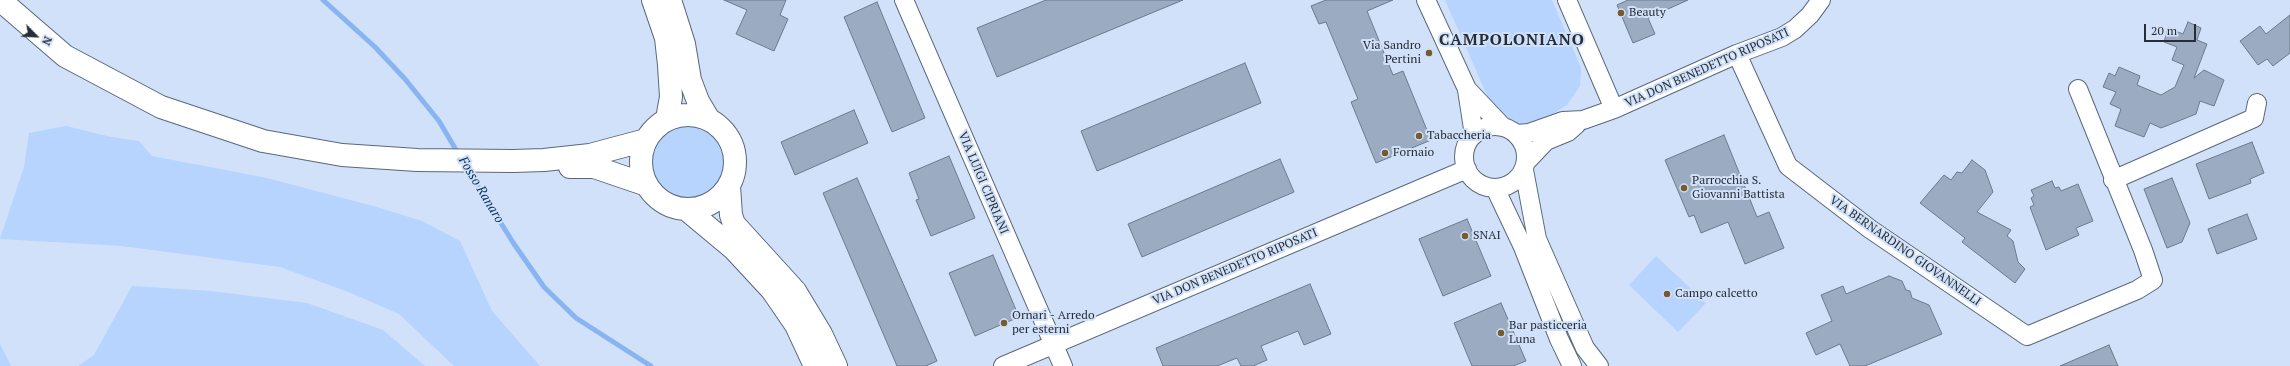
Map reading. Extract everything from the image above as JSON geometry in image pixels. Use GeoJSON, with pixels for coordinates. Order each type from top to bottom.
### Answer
{"type":"FeatureCollection","features":[{"type":"Feature","properties":{"kind":"main road"},"geometry":{"type":"LineString","coordinates":[[0,0],[65,56],[161,107],[263,141],[342,155],[417,160],[544,160],[590,156],[646,140]]}},
{"type":"Feature","properties":{"kind":"main road"},"geometry":{"type":"LineString","coordinates":[[653,0],[666,38],[671,97],[667,119]]}},
{"type":"Feature","properties":{"kind":"main road"},"geometry":{"type":"LineString","coordinates":[[670,0],[684,44],[690,80],[698,101],[708,118]]}},
{"type":"Feature","properties":{"kind":"main road"},"geometry":{"type":"LineString","coordinates":[[686,209],[710,204],[721,196],[729,186],[734,174],[736,162],[734,149],[722,127],[708,118],[687,114],[667,119],[653,130],[646,140],[642,149],[641,168],[647,185],[663,202],[686,209],[734,249],[772,290],[796,325],[815,366]]}},
{"type":"Feature","properties":{"kind":"main road"},"geometry":{"type":"LineString","coordinates":[[544,160],[570,167],[594,167],[647,185]]}},
{"type":"Feature","properties":{"kind":"main road"},"geometry":{"type":"LineString","coordinates":[[729,186],[731,215],[734,224],[796,292],[821,334],[836,366]]}},
{"type":"Feature","properties":{"kind":"street","name":"VIA LUIGI CIPRIANI"},"geometry":{"type":"LineString","coordinates":[[904,0],[1063,366]]}},
{"type":"Feature","properties":{"kind":"street"},"geometry":{"type":"LineString","coordinates":[[1426,0],[1467,89],[1474,135]]}},
{"type":"Feature","properties":{"kind":"street"},"geometry":{"type":"LineString","coordinates":[[1567,0],[1614,109]]}},
{"type":"Feature","properties":{"kind":"street","name":"VIA DON BENEDETTO RIPOSATI"},"geometry":{"type":"LineString","coordinates":[[1510,130],[1530,133],[1563,121],[1583,120],[1614,109],[1737,54],[1782,37],[1795,29],[1810,15],[1821,0]]}},
{"type":"Feature","properties":{"kind":"street","name":"VIA BERNARDINO GIOVANNELLI"},"geometry":{"type":"LineString","coordinates":[[1737,54],[1788,166],[1870,229],[2027,336],[2136,290],[2153,280],[2143,250],[2113,180]]}},
{"type":"Feature","properties":{"kind":"street"},"geometry":{"type":"LineString","coordinates":[[1467,89],[1523,142],[1525,166],[1537,239],[1585,348],[1599,366]]}},
{"type":"Feature","properties":{"kind":"street"},"geometry":{"type":"LineString","coordinates":[[2078,89],[2113,180],[2254,118],[2257,103]]}},
{"type":"Feature","properties":{"kind":"street","name":"VIA DON BENEDETTO RIPOSATI"},"geometry":{"type":"LineString","coordinates":[[1525,166],[1546,141],[1568,132],[1583,120]]}},
{"type":"Feature","properties":{"kind":"street"},"geometry":{"type":"LineString","coordinates":[[1510,130],[1487,127],[1474,135],[1465,151],[1467,169],[1478,183],[1495,188],[1512,183],[1525,166]]}},
{"type":"Feature","properties":{"kind":"street","name":"VIA DON BENEDETTO RIPOSATI"},"geometry":{"type":"LineString","coordinates":[[1003,366],[1467,169]]}},
{"type":"Feature","properties":{"kind":"street"},"geometry":{"type":"LineString","coordinates":[[1495,188],[1523,247],[1559,339],[1572,366]]}},
{"type":"Feature","properties":{"kind":"shaded area"},"geometry":{"type":"Polygon","coordinates":[[[1445,0],[1552,0],[1581,68],[1580,86],[1567,105],[1548,117],[1532,122],[1520,124],[1506,121],[1490,102],[1445,0]]]}},
{"type":"Feature","properties":{"kind":"shaded area"},"geometry":{"type":"Polygon","coordinates":[[[688,124],[702,127],[714,135],[722,147],[725,161],[722,175],[714,187],[702,195],[688,198],[674,195],[662,187],[654,175],[651,161],[654,147],[662,135],[674,127],[688,124]]]}},
{"type":"Feature","properties":{"kind":"shaded area"},"geometry":{"type":"Polygon","coordinates":[[[66,126],[111,137],[139,141],[152,156],[267,178],[373,206],[422,221],[460,241],[492,311],[540,366],[454,366],[399,314],[351,293],[280,267],[122,246],[0,239],[24,167],[29,133],[66,126]]]}},
{"type":"Feature","properties":{"kind":"shaded area","name":"Campo calcetto"},"geometry":{"type":"Polygon","coordinates":[[[1656,256],[1706,303],[1678,332],[1629,285],[1656,256]]]}},
{"type":"Feature","properties":{"kind":"shaded area"},"geometry":{"type":"Polygon","coordinates":[[[132,286],[211,291],[307,303],[383,330],[425,366],[78,366],[94,355],[132,286]]]}},
{"type":"Feature","properties":{"kind":"shaded area"},"geometry":{"type":"Polygon","coordinates":[[[0,344],[11,366],[0,366],[0,344]]]}},
{"type":"Feature","properties":{"kind":"building"},"geometry":{"type":"Polygon","coordinates":[[[724,0],[786,0],[780,15],[788,19],[774,51],[736,34],[747,10],[724,0]]]}},
{"type":"Feature","properties":{"kind":"building"},"geometry":{"type":"Polygon","coordinates":[[[1046,0],[1183,0],[997,77],[977,28],[1046,0]]]}},
{"type":"Feature","properties":{"kind":"building"},"geometry":{"type":"Polygon","coordinates":[[[1326,0],[1393,0],[1367,11],[1393,75],[1403,71],[1431,140],[1376,163],[1351,102],[1358,99],[1326,22],[1319,24],[1311,6],[1326,0]]]}},
{"type":"Feature","properties":{"kind":"building"},"geometry":{"type":"Polygon","coordinates":[[[1628,0],[1688,0],[1648,18],[1655,34],[1633,43],[1617,5],[1628,0]]]}},
{"type":"Feature","properties":{"kind":"building"},"geometry":{"type":"Polygon","coordinates":[[[877,2],[925,118],[892,132],[844,17],[877,2]]]}},
{"type":"Feature","properties":{"kind":"building"},"geometry":{"type":"Polygon","coordinates":[[[2290,15],[2290,53],[2273,66],[2267,59],[2258,65],[2240,41],[2260,26],[2266,34],[2290,15]]]}},
{"type":"Feature","properties":{"kind":"building"},"geometry":{"type":"Polygon","coordinates":[[[2188,22],[2201,28],[2197,40],[2207,44],[2194,78],[2204,70],[2224,80],[2214,106],[2200,101],[2196,114],[2161,128],[2150,123],[2144,137],[2115,126],[2121,109],[2110,104],[2116,92],[2103,87],[2109,73],[2115,76],[2119,67],[2140,76],[2137,85],[2161,95],[2175,87],[2184,65],[2172,60],[2177,47],[2164,42],[2168,28],[2183,34],[2188,22]]]}},
{"type":"Feature","properties":{"kind":"building"},"geometry":{"type":"Polygon","coordinates":[[[1245,63],[1261,103],[1097,171],[1081,131],[1245,63]]]}},
{"type":"Feature","properties":{"kind":"building"},"geometry":{"type":"Polygon","coordinates":[[[854,110],[868,143],[795,175],[781,142],[854,110]]]}},
{"type":"Feature","properties":{"kind":"building"},"geometry":{"type":"Polygon","coordinates":[[[1724,135],[1757,217],[1769,212],[1784,248],[1745,264],[1728,222],[1701,233],[1694,215],[1689,217],[1665,160],[1724,135]]]}},
{"type":"Feature","properties":{"kind":"building"},"geometry":{"type":"Polygon","coordinates":[[[2252,142],[2264,173],[2250,179],[2251,183],[2209,199],[2196,164],[2252,142]]]}},
{"type":"Feature","properties":{"kind":"building"},"geometry":{"type":"Polygon","coordinates":[[[949,156],[975,218],[931,236],[916,200],[919,199],[909,173],[949,156]]]}},
{"type":"Feature","properties":{"kind":"building"},"geometry":{"type":"Polygon","coordinates":[[[1280,159],[1294,192],[1142,257],[1128,224],[1280,159]]]}},
{"type":"Feature","properties":{"kind":"building"},"geometry":{"type":"Polygon","coordinates":[[[1972,160],[1985,170],[1993,192],[1977,212],[2011,230],[2007,236],[2013,241],[2018,262],[2025,269],[2015,283],[1962,242],[1965,238],[1920,203],[1944,175],[1951,180],[1957,172],[1962,173],[1972,160]]]}},
{"type":"Feature","properties":{"kind":"building"},"geometry":{"type":"Polygon","coordinates":[[[857,178],[937,361],[926,366],[897,366],[823,193],[857,178]]]}},
{"type":"Feature","properties":{"kind":"building"},"geometry":{"type":"Polygon","coordinates":[[[2172,178],[2190,223],[2182,242],[2167,248],[2144,189],[2172,178]]]}},
{"type":"Feature","properties":{"kind":"building"},"geometry":{"type":"Polygon","coordinates":[[[2052,181],[2055,188],[2059,187],[2061,191],[2078,184],[2093,221],[2076,228],[2079,235],[2046,250],[2030,207],[2034,205],[2031,198],[2034,196],[2031,190],[2052,181]]]}},
{"type":"Feature","properties":{"kind":"building"},"geometry":{"type":"Polygon","coordinates":[[[2247,214],[2257,239],[2217,254],[2208,229],[2247,214]]]}},
{"type":"Feature","properties":{"kind":"building"},"geometry":{"type":"Polygon","coordinates":[[[1467,219],[1491,276],[1443,296],[1419,239],[1467,219]]]}},
{"type":"Feature","properties":{"kind":"building"},"geometry":{"type":"Polygon","coordinates":[[[993,255],[1019,317],[975,336],[949,273],[993,255]]]}},
{"type":"Feature","properties":{"kind":"building"},"geometry":{"type":"Polygon","coordinates":[[[1889,276],[1902,281],[1906,290],[1910,291],[1912,298],[1929,305],[1942,334],[1865,366],[1850,366],[1840,344],[1816,355],[1806,333],[1832,321],[1821,295],[1843,286],[1846,294],[1889,276]]]}},
{"type":"Feature","properties":{"kind":"building"},"geometry":{"type":"Polygon","coordinates":[[[1310,284],[1331,334],[1304,345],[1298,331],[1261,346],[1267,360],[1253,366],[1241,366],[1237,358],[1217,366],[1163,366],[1156,348],[1310,284]]]}},
{"type":"Feature","properties":{"kind":"building"},"geometry":{"type":"Polygon","coordinates":[[[1501,303],[1526,361],[1513,366],[1472,366],[1454,323],[1501,303]]]}},
{"type":"Feature","properties":{"kind":"building"},"geometry":{"type":"Polygon","coordinates":[[[2109,345],[2118,366],[2060,366],[2109,345]]]}},
{"type":"Feature","properties":{"kind":"waterway","name":"Fosso Ranaro"},"geometry":{"type":"LineString","coordinates":[[323,0],[375,47],[405,79],[439,121],[459,155]]}},
{"type":"Feature","properties":{"kind":"waterway","name":"Fosso Ranaro"},"geometry":{"type":"LineString","coordinates":[[466,167],[514,244],[544,287],[576,318],[651,366]]}},
{"type":"Feature","properties":{"kind":"place","name":"Beauty"},"geometry":{"type":"Point","coordinates":[1621,13]}},
{"type":"Feature","properties":{"kind":"place","name":"Via Sandro Pertini"},"geometry":{"type":"Point","coordinates":[1429,53]}},
{"type":"Feature","properties":{"kind":"place","name":"Tabaccheria"},"geometry":{"type":"Point","coordinates":[1419,136]}},
{"type":"Feature","properties":{"kind":"place","name":"Fornaio"},"geometry":{"type":"Point","coordinates":[1385,153]}},
{"type":"Feature","properties":{"kind":"place","name":"Parrocchia S. Giovanni Battista"},"geometry":{"type":"Point","coordinates":[1684,188]}},
{"type":"Feature","properties":{"kind":"place","name":"SNAI"},"geometry":{"type":"Point","coordinates":[1465,236]}},
{"type":"Feature","properties":{"kind":"place","name":"Campo calcetto"},"geometry":{"type":"Point","coordinates":[1667,294]}},
{"type":"Feature","properties":{"kind":"place","name":"Ornari - Arredo per esterni"},"geometry":{"type":"Point","coordinates":[1004,323]}},
{"type":"Feature","properties":{"kind":"place","name":"Bar pasticceria Luna"},"geometry":{"type":"Point","coordinates":[1501,333]}},
{"type":"Feature","properties":{"kind":"district","name":"CAMPOLONIANO"},"geometry":{"type":"Point","coordinates":[1512,40]}}]}
